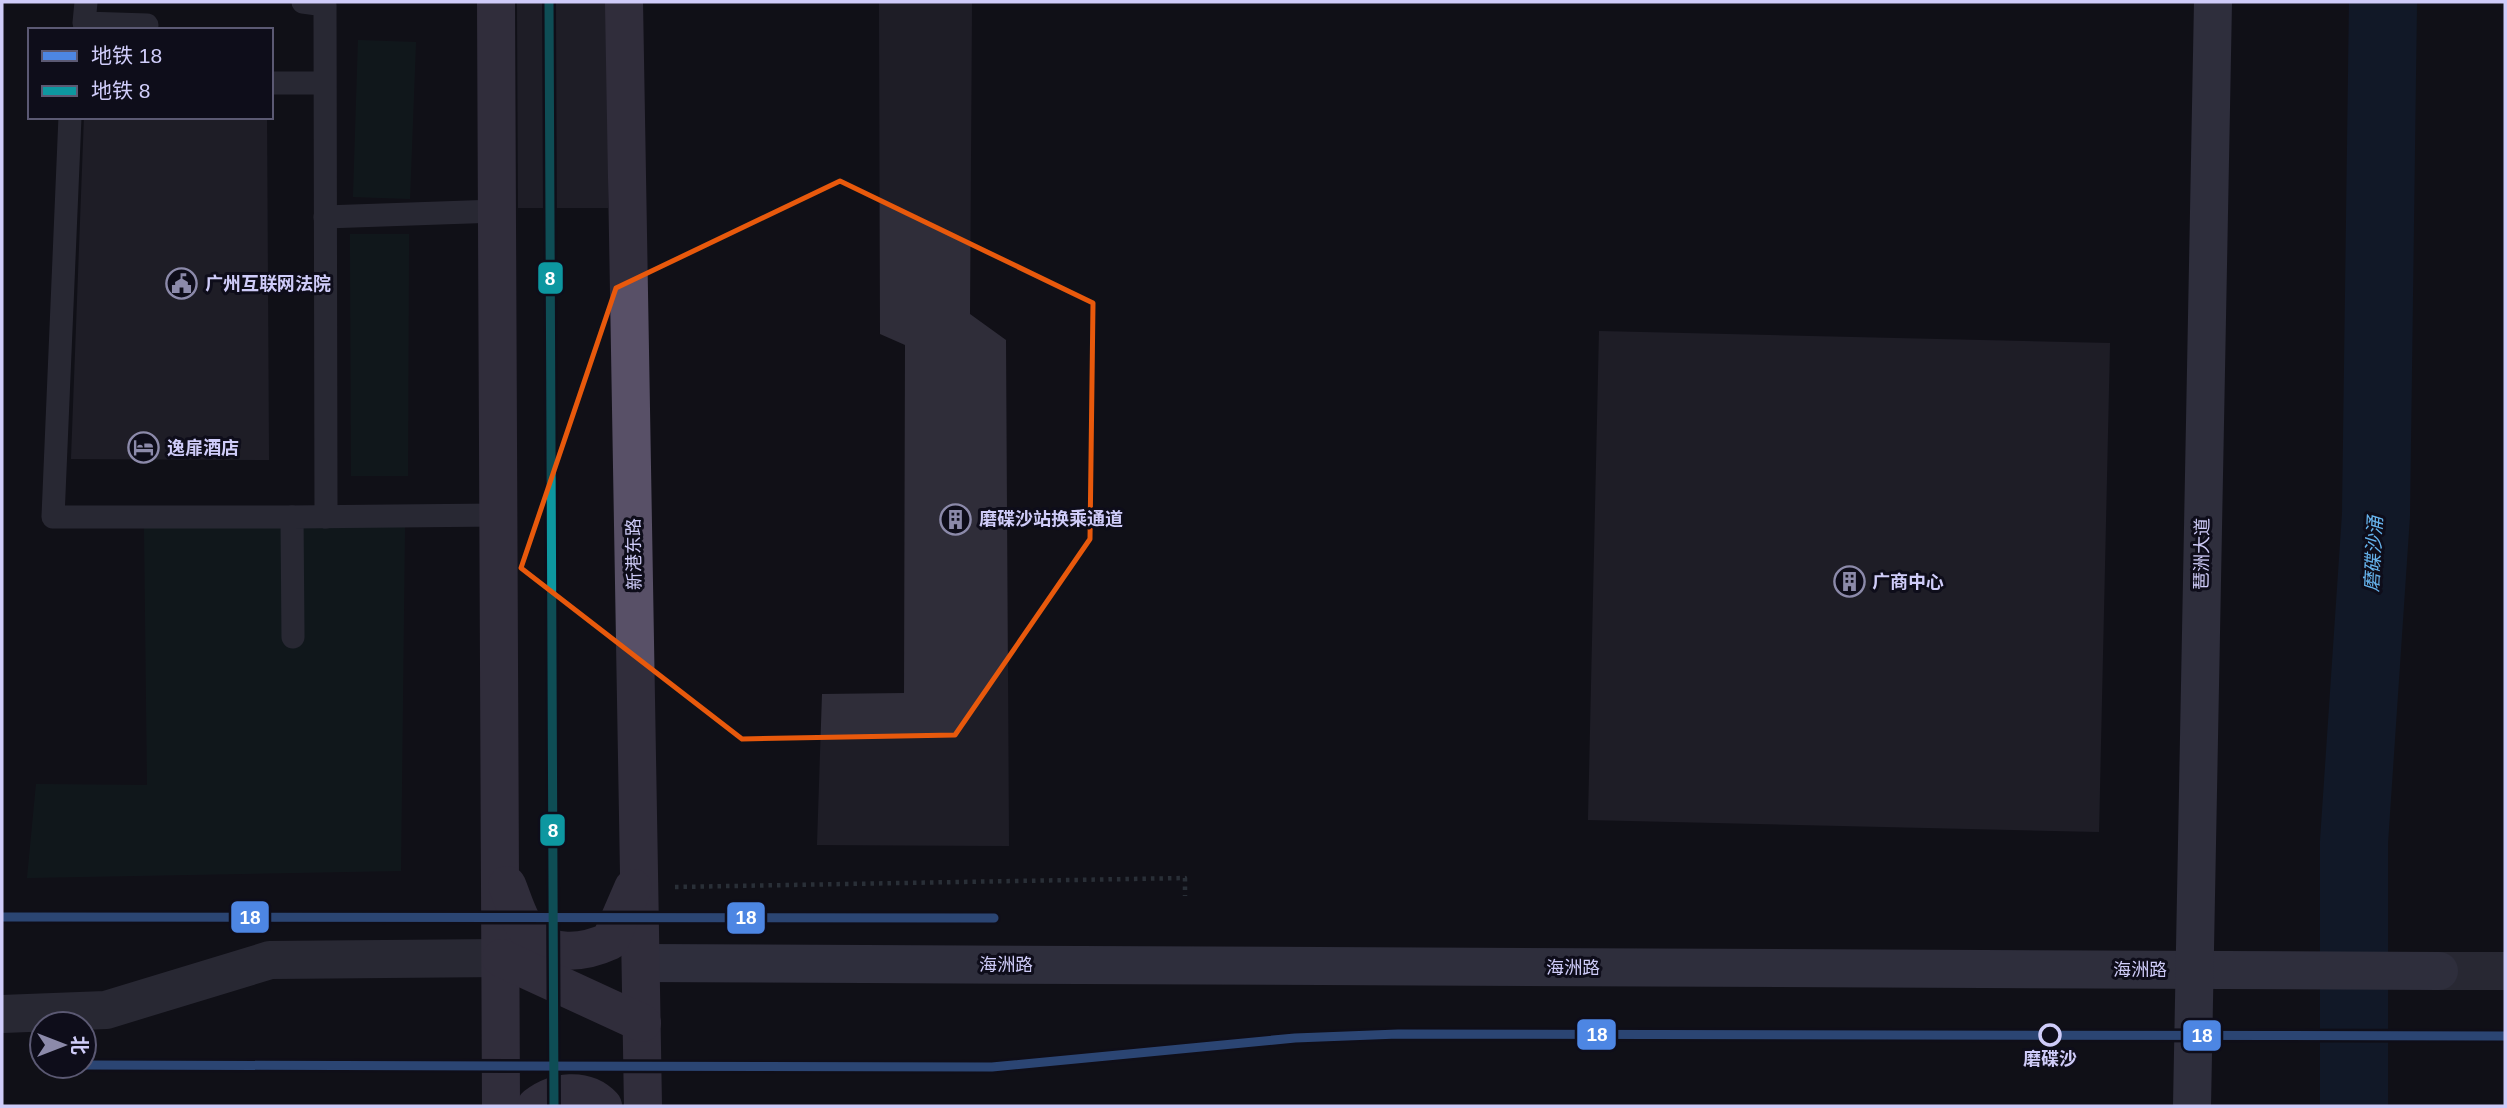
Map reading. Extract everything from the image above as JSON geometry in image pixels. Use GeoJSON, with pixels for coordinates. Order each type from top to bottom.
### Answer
{"type":"FeatureCollection","features":[{"type":"Feature","properties":{"kind":"main road"},"geometry":{"type":"LineString","coordinates":[[496,2],[501,1106]]}},
{"type":"Feature","properties":{"kind":"main road","name":"新港东路"},"geometry":{"type":"LineString","coordinates":[[624,2],[643,1106]]}},
{"type":"Feature","properties":{"kind":"main road"},"geometry":{"type":"LineString","coordinates":[[501,870],[528,931],[544,945],[569,952],[589,950],[610,941],[639,876]]}},
{"type":"Feature","properties":{"kind":"main road"},"geometry":{"type":"LineString","coordinates":[[501,958],[642,1023]]}},
{"type":"Feature","properties":{"kind":"main road"},"geometry":{"type":"LineString","coordinates":[[536,1106],[546,1098],[564,1093],[585,1095],[603,1106]]}},
{"type":"Feature","properties":{"kind":"street","name":"琶洲大道"},"geometry":{"type":"LineString","coordinates":[[2192,1106],[2213,2]]}},
{"type":"Feature","properties":{"kind":"street"},"geometry":{"type":"LineString","coordinates":[[2,1014],[106,1010],[270,960],[501,958]]}},
{"type":"Feature","properties":{"kind":"street","name":"海洲路"},"geometry":{"type":"LineString","coordinates":[[641,962],[2505,971]]}},
{"type":"Feature","properties":{"kind":"lane"},"geometry":{"type":"LineString","coordinates":[[86,2],[84,23],[147,25]]}},
{"type":"Feature","properties":{"kind":"lane"},"geometry":{"type":"LineString","coordinates":[[303,2],[325,5],[326,517]]}},
{"type":"Feature","properties":{"kind":"lane"},"geometry":{"type":"LineString","coordinates":[[273,83],[324,83]]}},
{"type":"Feature","properties":{"kind":"lane"},"geometry":{"type":"LineString","coordinates":[[70,119],[53,517],[499,515]]}},
{"type":"Feature","properties":{"kind":"lane"},"geometry":{"type":"LineString","coordinates":[[325,217],[497,211]]}},
{"type":"Feature","properties":{"kind":"lane"},"geometry":{"type":"LineString","coordinates":[[292,517],[293,637]]}},
{"type":"Feature","properties":{"kind":"path"},"geometry":{"type":"LineString","coordinates":[[639,876],[1185,878],[1185,896]]}},
{"type":"Feature","properties":{"kind":"highlighted area"},"geometry":{"type":"Polygon","coordinates":[[[840,181],[1093,303],[1090,539],[955,735],[742,739],[521,568],[616,288],[840,181]]]}},
{"type":"Feature","properties":{"kind":"shaded area"},"geometry":{"type":"Polygon","coordinates":[[[358,40],[416,42],[410,199],[353,197],[358,40]]]}},
{"type":"Feature","properties":{"kind":"shaded area"},"geometry":{"type":"Polygon","coordinates":[[[350,234],[409,234],[408,476],[351,476],[350,234]]]}},
{"type":"Feature","properties":{"kind":"shaded area"},"geometry":{"type":"Polygon","coordinates":[[[405,525],[401,871],[27,878],[36,784],[147,785],[144,526],[405,525]]]}},
{"type":"Feature","properties":{"kind":"building"},"geometry":{"type":"Polygon","coordinates":[[[517,2],[608,2],[608,208],[518,208],[517,2]]]}},
{"type":"Feature","properties":{"kind":"building","name":"磨碟沙站换乘通道"},"geometry":{"type":"Polygon","coordinates":[[[879,2],[972,2],[970,314],[1006,340],[1009,846],[817,845],[822,694],[904,693],[905,345],[880,334],[879,2]]]}},
{"type":"Feature","properties":{"kind":"building"},"geometry":{"type":"Polygon","coordinates":[[[84,119],[267,119],[269,460],[71,459],[84,119]]]}},
{"type":"Feature","properties":{"kind":"building","name":"广商中心"},"geometry":{"type":"Polygon","coordinates":[[[1599,331],[2110,343],[2099,832],[1588,820],[1599,331]]]}},
{"type":"Feature","properties":{"kind":"waterway","name":"磨碟沙涌"},"geometry":{"type":"LineString","coordinates":[[2354,1106],[2354,842],[2376,515],[2383,2]]}},
{"type":"Feature","properties":{"kind":"metro line","name":"8"},"geometry":{"type":"LineString","coordinates":[[549,2],[554,1106]]}},
{"type":"Feature","properties":{"kind":"metro line","name":"18"},"geometry":{"type":"LineString","coordinates":[[2,917],[994,918]]}},
{"type":"Feature","properties":{"kind":"metro line","name":"18"},"geometry":{"type":"LineString","coordinates":[[98,1065],[992,1067],[1295,1038],[1398,1034],[2505,1036]]}},
{"type":"Feature","properties":{"kind":"place","name":"广州互联网法院"},"geometry":{"type":"Point","coordinates":[182,284]}},
{"type":"Feature","properties":{"kind":"place","name":"逸扉酒店"},"geometry":{"type":"Point","coordinates":[144,448]}},
{"type":"Feature","properties":{"kind":"place","name":"磨碟沙站换乘通道"},"geometry":{"type":"Point","coordinates":[956,519]}},
{"type":"Feature","properties":{"kind":"place","name":"广商中心"},"geometry":{"type":"Point","coordinates":[1849,582]}},
{"type":"Feature","properties":{"kind":"place","name":"磨碟沙"},"geometry":{"type":"Point","coordinates":[2050,1035]}}]}
